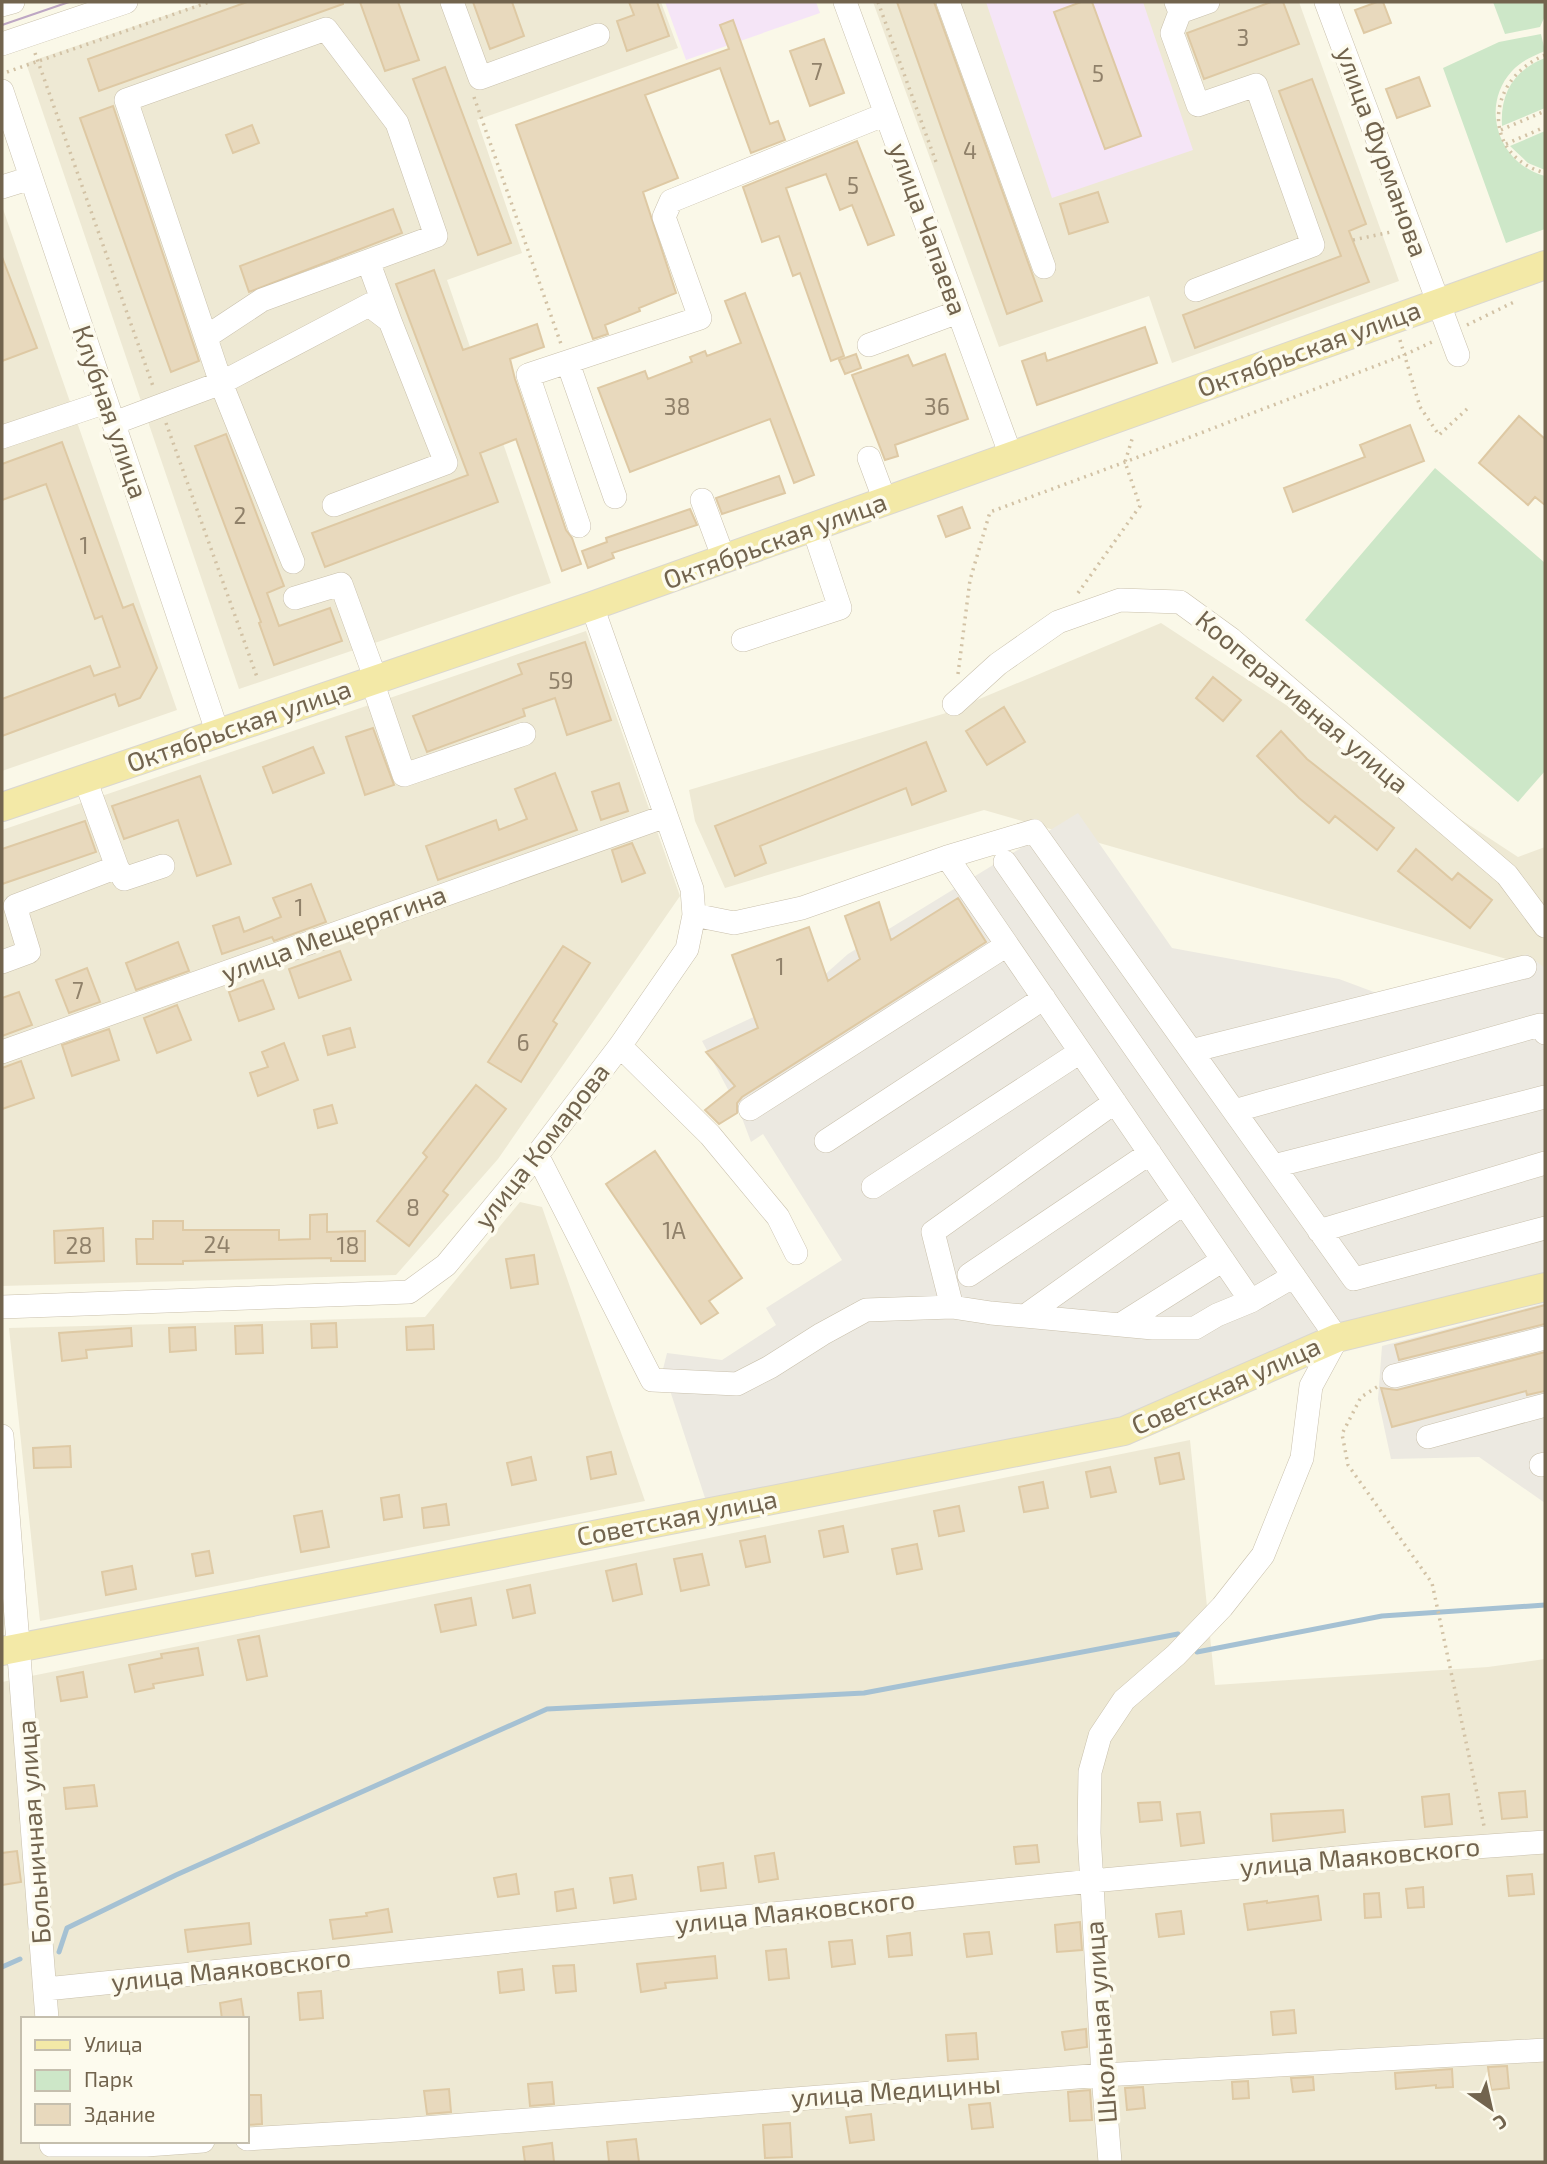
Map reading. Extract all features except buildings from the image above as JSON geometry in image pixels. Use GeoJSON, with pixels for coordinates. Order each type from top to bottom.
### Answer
{"type":"FeatureCollection","features":[{"type":"Feature","properties":{"kind":"main road","name":"Октябрьская улица"},"geometry":{"type":"LineString","coordinates":[[2,807],[592,606],[1545,265]]}},
{"type":"Feature","properties":{"kind":"main road","name":"Советская улица"},"geometry":{"type":"LineString","coordinates":[[11,1649],[1124,1431],[1337,1338],[1545,1287]]}},
{"type":"Feature","properties":{"kind":"street"},"geometry":{"type":"LineString","coordinates":[[2,5],[13,2]]}},
{"type":"Feature","properties":{"kind":"street"},"geometry":{"type":"LineString","coordinates":[[2,44],[126,2]]}},
{"type":"Feature","properties":{"kind":"street"},"geometry":{"type":"LineString","coordinates":[[452,2],[480,78],[598,35]]}},
{"type":"Feature","properties":{"kind":"street","name":"улица Чапаева"},"geometry":{"type":"LineString","coordinates":[[845,2],[1011,456]]}},
{"type":"Feature","properties":{"kind":"street"},"geometry":{"type":"LineString","coordinates":[[948,2],[1044,268]]}},
{"type":"Feature","properties":{"kind":"street"},"geometry":{"type":"LineString","coordinates":[[1196,290],[1313,245],[1256,85],[1198,105],[1172,33],[1178,7],[1208,2]]}},
{"type":"Feature","properties":{"kind":"street","name":"улица Фурманова"},"geometry":{"type":"LineString","coordinates":[[1326,2],[1458,355]]}},
{"type":"Feature","properties":{"kind":"street"},"geometry":{"type":"LineString","coordinates":[[206,337],[262,300],[436,236],[397,123],[326,29],[127,100],[221,383],[293,562]]}},
{"type":"Feature","properties":{"kind":"street","name":"Клубная улица"},"geometry":{"type":"LineString","coordinates":[[2,91],[218,734]]}},
{"type":"Feature","properties":{"kind":"street"},"geometry":{"type":"LineString","coordinates":[[579,526],[528,376],[700,318],[664,217],[671,201],[886,114]]}},
{"type":"Feature","properties":{"kind":"street"},"geometry":{"type":"LineString","coordinates":[[2,187],[31,178]]}},
{"type":"Feature","properties":{"kind":"street"},"geometry":{"type":"LineString","coordinates":[[334,505],[446,463],[368,261]]}},
{"type":"Feature","properties":{"kind":"street"},"geometry":{"type":"LineString","coordinates":[[2,437],[110,412],[161,406],[221,383],[369,305],[390,321]]}},
{"type":"Feature","properties":{"kind":"street"},"geometry":{"type":"LineString","coordinates":[[869,345],[958,312]]}},
{"type":"Feature","properties":{"kind":"street"},"geometry":{"type":"LineString","coordinates":[[568,363],[615,497]]}},
{"type":"Feature","properties":{"kind":"street"},"geometry":{"type":"LineString","coordinates":[[869,458],[886,501]]}},
{"type":"Feature","properties":{"kind":"street"},"geometry":{"type":"LineString","coordinates":[[702,500],[724,559]]}},
{"type":"Feature","properties":{"kind":"street"},"geometry":{"type":"LineString","coordinates":[[743,640],[840,608],[813,527]]}},
{"type":"Feature","properties":{"kind":"street"},"geometry":{"type":"LineString","coordinates":[[295,598],[341,584],[404,775],[524,734]]}},
{"type":"Feature","properties":{"kind":"street","name":"Кооперативная улица"},"geometry":{"type":"LineString","coordinates":[[954,704],[998,664],[1059,622],[1120,600],[1180,603],[1231,639],[1507,876],[1545,926]]}},
{"type":"Feature","properties":{"kind":"street","name":"улица Комарова"},"geometry":{"type":"LineString","coordinates":[[2,1307],[409,1292],[446,1265],[537,1155],[621,1046],[687,949],[694,915],[692,888],[592,606]]}},
{"type":"Feature","properties":{"kind":"street"},"geometry":{"type":"LineString","coordinates":[[85,779],[117,867],[124,879],[163,866]]}},
{"type":"Feature","properties":{"kind":"street","name":"улица Мещерягина"},"geometry":{"type":"LineString","coordinates":[[2,1052],[666,816]]}},
{"type":"Feature","properties":{"kind":"street"},"geometry":{"type":"LineString","coordinates":[[694,915],[734,923],[802,908],[947,857],[1034,831],[1354,1279],[1545,1228]]}},
{"type":"Feature","properties":{"kind":"street"},"geometry":{"type":"LineString","coordinates":[[947,857],[1251,1301]]}},
{"type":"Feature","properties":{"kind":"street"},"geometry":{"type":"LineString","coordinates":[[1006,862],[1337,1338]]}},
{"type":"Feature","properties":{"kind":"street"},"geometry":{"type":"LineString","coordinates":[[2,962],[29,952],[15,906],[117,867]]}},
{"type":"Feature","properties":{"kind":"street"},"geometry":{"type":"LineString","coordinates":[[750,1109],[1007,945]]}},
{"type":"Feature","properties":{"kind":"street"},"geometry":{"type":"LineString","coordinates":[[1191,1051],[1525,967]]}},
{"type":"Feature","properties":{"kind":"street"},"geometry":{"type":"LineString","coordinates":[[826,1141],[1044,998]]}},
{"type":"Feature","properties":{"kind":"street"},"geometry":{"type":"LineString","coordinates":[[1234,1111],[1540,1025],[1545,1033]]}},
{"type":"Feature","properties":{"kind":"street"},"geometry":{"type":"LineString","coordinates":[[621,1046],[710,1135],[778,1217],[796,1253]]}},
{"type":"Feature","properties":{"kind":"street"},"geometry":{"type":"LineString","coordinates":[[873,1187],[1080,1052]]}},
{"type":"Feature","properties":{"kind":"street"},"geometry":{"type":"LineString","coordinates":[[1274,1166],[1545,1097]]}},
{"type":"Feature","properties":{"kind":"street"},"geometry":{"type":"LineString","coordinates":[[952,1307],[933,1232],[1115,1102]]}},
{"type":"Feature","properties":{"kind":"street"},"geometry":{"type":"LineString","coordinates":[[969,1275],[1150,1153]]}},
{"type":"Feature","properties":{"kind":"street"},"geometry":{"type":"LineString","coordinates":[[537,1155],[652,1380],[737,1384],[866,1310],[952,1307],[1026,1317],[1195,1328],[1217,1315],[1251,1301],[1294,1276]]}},
{"type":"Feature","properties":{"kind":"street"},"geometry":{"type":"LineString","coordinates":[[1320,1231],[1545,1163]]}},
{"type":"Feature","properties":{"kind":"street"},"geometry":{"type":"LineString","coordinates":[[1026,1317],[1184,1203]]}},
{"type":"Feature","properties":{"kind":"street"},"geometry":{"type":"LineString","coordinates":[[1120,1325],[1223,1260]]}},
{"type":"Feature","properties":{"kind":"street","name":"Школьная улица"},"geometry":{"type":"LineString","coordinates":[[1110,2162],[1089,1833],[1090,1772],[1100,1736],[1124,1700],[1176,1655],[1222,1607],[1263,1555],[1302,1458],[1311,1386],[1337,1338]]}},
{"type":"Feature","properties":{"kind":"street"},"geometry":{"type":"LineString","coordinates":[[1394,1376],[1545,1338]]}},
{"type":"Feature","properties":{"kind":"street"},"geometry":{"type":"LineString","coordinates":[[1428,1437],[1545,1405]]}},
{"type":"Feature","properties":{"kind":"street","name":"Больничная улица"},"geometry":{"type":"LineString","coordinates":[[2,1436],[11,1649],[47,2017]]}},
{"type":"Feature","properties":{"kind":"street","name":"улица Маяковского"},"geometry":{"type":"LineString","coordinates":[[46,1989],[1092,1881],[1545,1842]]}},
{"type":"Feature","properties":{"kind":"street","name":"улица Медицины"},"geometry":{"type":"LineString","coordinates":[[248,2139],[398,2130],[1103,2075],[1545,2050]]}},
{"type":"Feature","properties":{"kind":"street"},"geometry":{"type":"LineString","coordinates":[[51,2149],[174,2143]]}},
{"type":"Feature","properties":{"kind":"path"},"geometry":{"type":"LineString","coordinates":[[2,74],[209,2]]}},
{"type":"Feature","properties":{"kind":"path"},"geometry":{"type":"LineString","coordinates":[[878,2],[936,162]]}},
{"type":"Feature","properties":{"kind":"path"},"geometry":{"type":"LineString","coordinates":[[29,35],[257,677]]}},
{"type":"Feature","properties":{"kind":"path"},"geometry":{"type":"LineString","coordinates":[[1545,55],[1522,67],[1506,86],[1499,110],[1506,144],[1524,164],[1545,173]]}},
{"type":"Feature","properties":{"kind":"path"},"geometry":{"type":"LineString","coordinates":[[480,78],[469,83],[568,363]]}},
{"type":"Feature","properties":{"kind":"path"},"geometry":{"type":"LineString","coordinates":[[1501,130],[1545,111]]}},
{"type":"Feature","properties":{"kind":"path"},"geometry":{"type":"LineString","coordinates":[[1506,144],[1545,127]]}},
{"type":"Feature","properties":{"kind":"path"},"geometry":{"type":"LineString","coordinates":[[1353,240],[1391,232]]}},
{"type":"Feature","properties":{"kind":"path"},"geometry":{"type":"LineString","coordinates":[[954,704],[970,580],[990,512],[1404,355],[1525,297]]}},
{"type":"Feature","properties":{"kind":"path"},"geometry":{"type":"LineString","coordinates":[[1395,318],[1420,407],[1439,435],[1467,409]]}},
{"type":"Feature","properties":{"kind":"path"},"geometry":{"type":"LineString","coordinates":[[1059,622],[1140,506],[1125,463],[1142,409]]}},
{"type":"Feature","properties":{"kind":"path"},"geometry":{"type":"LineString","coordinates":[[1394,1376],[1362,1397],[1342,1434],[1348,1465],[1433,1583],[1489,1846]]}},
{"type":"Feature","properties":{"kind":"shaded area"},"geometry":{"type":"Polygon","coordinates":[[[205,2],[661,2],[678,48],[477,120],[522,253],[447,280],[551,583],[239,689],[26,63],[205,2]]]}},
{"type":"Feature","properties":{"kind":"shaded area"},"geometry":{"type":"Polygon","coordinates":[[[665,2],[816,2],[820,13],[686,60],[665,2]]]}},
{"type":"Feature","properties":{"kind":"shaded area"},"geometry":{"type":"Polygon","coordinates":[[[873,2],[1299,2],[1399,281],[1172,363],[1149,296],[999,347],[873,2]]]}},
{"type":"Feature","properties":{"kind":"shaded area"},"geometry":{"type":"Polygon","coordinates":[[[986,2],[1143,2],[1193,150],[1052,198],[986,2]]]}},
{"type":"Feature","properties":{"kind":"shaded area"},"geometry":{"type":"Polygon","coordinates":[[[2,206],[177,710],[2,771],[2,206]]]}},
{"type":"Feature","properties":{"kind":"shaded area"},"geometry":{"type":"Polygon","coordinates":[[[1161,623],[1518,857],[1545,847],[1545,970],[984,810],[725,888],[695,821],[689,790],[946,713],[1161,623]]]}},
{"type":"Feature","properties":{"kind":"shaded area"},"geometry":{"type":"Polygon","coordinates":[[[586,631],[680,896],[498,1159],[396,1275],[2,1286],[2,830],[586,631]]]}},
{"type":"Feature","properties":{"kind":"shaded area"},"geometry":{"type":"Polygon","coordinates":[[[1078,813],[1172,948],[1339,979],[1382,995],[1476,984],[1527,954],[1545,968],[1545,1279],[1119,1423],[706,1501],[663,1369],[667,1353],[722,1360],[776,1325],[766,1308],[842,1260],[763,1134],[751,1142],[739,1110],[702,1041],[803,994],[848,954],[1078,813]]]}},
{"type":"Feature","properties":{"kind":"shaded area"},"geometry":{"type":"Polygon","coordinates":[[[520,1202],[542,1207],[645,1501],[40,1621],[9,1328],[425,1317],[520,1202]]]}},
{"type":"Feature","properties":{"kind":"shaded area"},"geometry":{"type":"Polygon","coordinates":[[[1545,1303],[1545,1503],[1479,1457],[1391,1459],[1378,1399],[1382,1346],[1545,1303]]]}},
{"type":"Feature","properties":{"kind":"shaded area"},"geometry":{"type":"Polygon","coordinates":[[[1190,1440],[1215,1685],[1488,1667],[1545,1659],[1545,2162],[2,2162],[2,1682],[1190,1440]]]}},
{"type":"Feature","properties":{"kind":"green space"},"geometry":{"type":"Polygon","coordinates":[[[1493,2],[1545,2],[1545,16],[1540,27],[1505,34],[1493,2]]]}},
{"type":"Feature","properties":{"kind":"green space"},"geometry":{"type":"Polygon","coordinates":[[[1541,34],[1545,51],[1512,71],[1502,85],[1496,117],[1499,132],[1516,160],[1529,170],[1545,176],[1545,229],[1506,243],[1443,68],[1499,42],[1541,34]]]}},
{"type":"Feature","properties":{"kind":"green space"},"geometry":{"type":"Polygon","coordinates":[[[1545,58],[1545,108],[1502,126],[1504,103],[1511,84],[1525,69],[1545,58]]]}},
{"type":"Feature","properties":{"kind":"green space"},"geometry":{"type":"Polygon","coordinates":[[[1545,131],[1545,170],[1528,163],[1510,146],[1545,131]]]}},
{"type":"Feature","properties":{"kind":"green space"},"geometry":{"type":"Polygon","coordinates":[[[1435,468],[1545,563],[1545,771],[1518,802],[1305,620],[1435,468]]]}},
{"type":"Feature","properties":{"kind":"waterway"},"geometry":{"type":"LineString","coordinates":[[1197,1652],[1382,1616],[1545,1605]]}},
{"type":"Feature","properties":{"kind":"waterway"},"geometry":{"type":"LineString","coordinates":[[59,1952],[67,1928],[176,1875],[547,1709],[864,1693],[1178,1634]]}},
{"type":"Feature","properties":{"kind":"waterway"},"geometry":{"type":"LineString","coordinates":[[2,1967],[20,1959]]}},
{"type":"Feature","properties":{"kind":"tram line"},"geometry":{"type":"LineString","coordinates":[[2,25],[69,2]]}}]}
